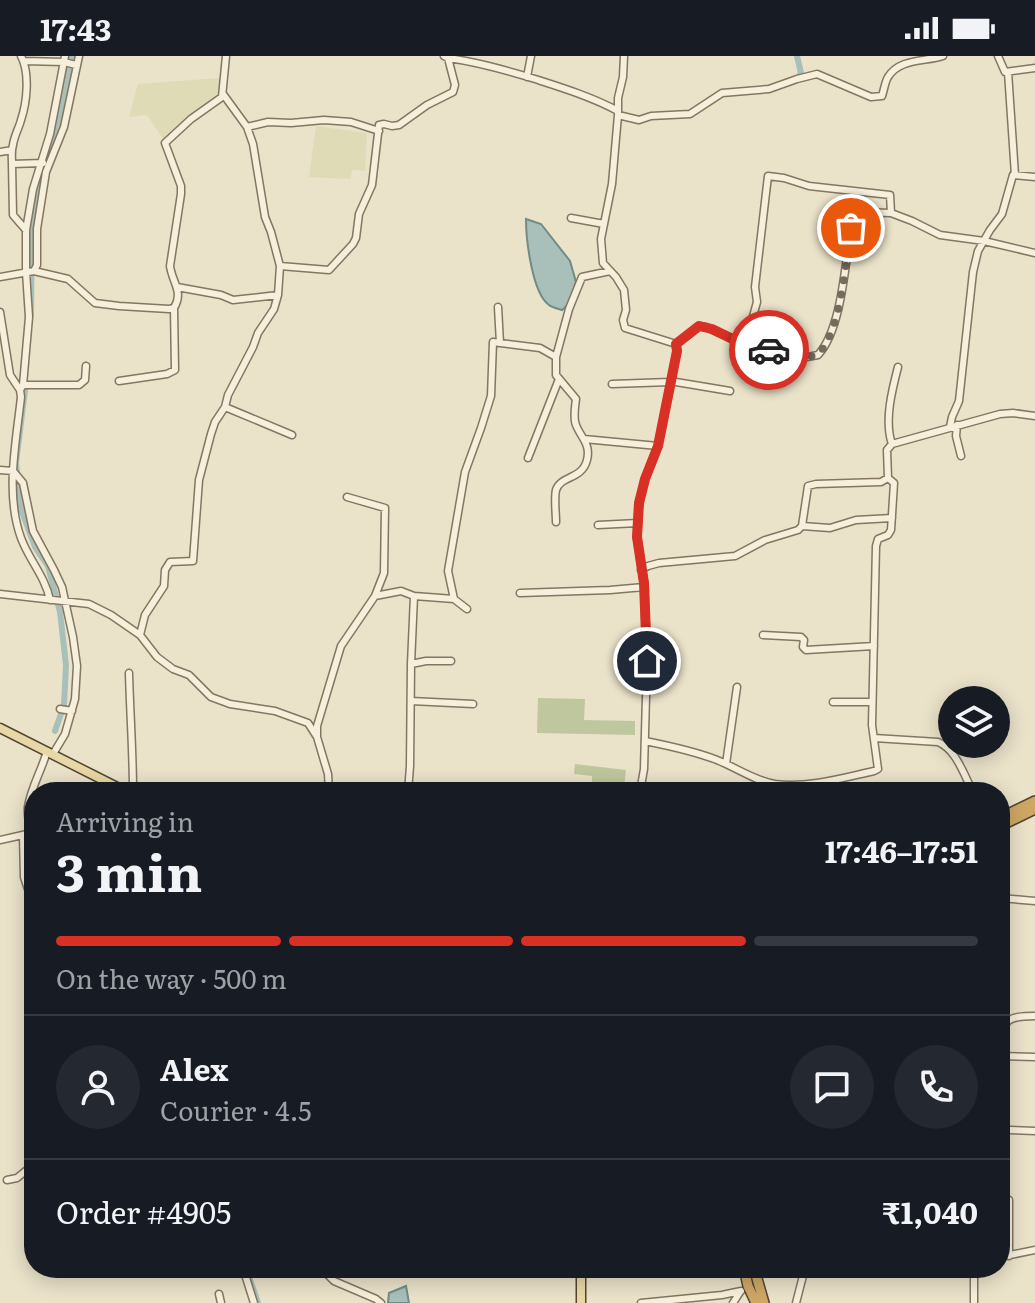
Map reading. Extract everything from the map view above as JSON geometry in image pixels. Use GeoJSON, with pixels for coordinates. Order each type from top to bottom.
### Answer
{"type":"FeatureCollection","features":[{"type":"Feature","properties":{"kind":"highway"},"geometry":{"type":"LineString","coordinates":[[1010,813],[1035,801]]}},
{"type":"Feature","properties":{"kind":"highway"},"geometry":{"type":"LineString","coordinates":[[1010,821],[1035,809]]}},
{"type":"Feature","properties":{"kind":"highway"},"geometry":{"type":"LineString","coordinates":[[744,1278],[744,1288],[756,1303]]}},
{"type":"Feature","properties":{"kind":"highway"},"geometry":{"type":"LineString","coordinates":[[757,1278],[764,1303]]}},
{"type":"Feature","properties":{"kind":"main road"},"geometry":{"type":"LineString","coordinates":[[0,728],[107,782]]}},
{"type":"Feature","properties":{"kind":"main road"},"geometry":{"type":"LineString","coordinates":[[581,1278],[581,1303]]}},
{"type":"Feature","properties":{"kind":"street"},"geometry":{"type":"LineString","coordinates":[[30,272],[37,265],[37,229],[46,172],[64,127],[79,56]]}},
{"type":"Feature","properties":{"kind":"street"},"geometry":{"type":"LineString","coordinates":[[119,381],[175,370],[174,308],[179,300],[170,266],[181,186],[165,143],[191,119],[219,100],[223,94],[226,56]]}},
{"type":"Feature","properties":{"kind":"street"},"geometry":{"type":"LineString","coordinates":[[527,77],[531,56]]}},
{"type":"Feature","properties":{"kind":"street"},"geometry":{"type":"LineString","coordinates":[[624,56],[612,184],[601,239],[603,263],[624,290],[625,328],[676,344]]}},
{"type":"Feature","properties":{"kind":"street"},"geometry":{"type":"LineString","coordinates":[[280,266],[329,270],[353,244],[359,214],[372,185],[381,124],[399,125],[427,105],[453,92],[455,85],[446,57],[472,61],[596,99],[618,113],[639,120],[651,116],[690,114],[722,93],[769,89],[817,74],[871,97],[882,96],[889,76],[899,67],[911,61],[943,56]]}},
{"type":"Feature","properties":{"kind":"street"},"geometry":{"type":"LineString","coordinates":[[998,56],[1003,70],[1008,72],[1035,68]]}},
{"type":"Feature","properties":{"kind":"street"},"geometry":{"type":"LineString","coordinates":[[26,230],[13,215],[12,145],[26,98],[22,58],[64,59],[76,65]]}},
{"type":"Feature","properties":{"kind":"street"},"geometry":{"type":"LineString","coordinates":[[51,600],[18,527],[13,493],[29,317],[30,272],[26,230],[33,189],[50,134],[64,59]]}},
{"type":"Feature","properties":{"kind":"street"},"geometry":{"type":"LineString","coordinates":[[961,456],[952,417],[959,401],[973,272],[978,251],[1002,214],[1015,175],[1008,72]]}},
{"type":"Feature","properties":{"kind":"street"},"geometry":{"type":"LineString","coordinates":[[140,635],[145,615],[164,586],[165,570],[170,562],[193,561],[199,480],[215,422],[225,407],[258,333],[274,309],[278,295],[280,266],[265,217],[253,144],[247,127],[223,94]]}},
{"type":"Feature","properties":{"kind":"street"},"geometry":{"type":"LineString","coordinates":[[247,127],[268,122],[324,120],[351,122],[379,131]]}},
{"type":"Feature","properties":{"kind":"street"},"geometry":{"type":"LineString","coordinates":[[0,152],[12,150]]}},
{"type":"Feature","properties":{"kind":"street"},"geometry":{"type":"LineString","coordinates":[[12,164],[51,163]]}},
{"type":"Feature","properties":{"kind":"street"},"geometry":{"type":"LineString","coordinates":[[1015,175],[1035,177]]}},
{"type":"Feature","properties":{"kind":"street"},"geometry":{"type":"LineString","coordinates":[[745,345],[757,302],[755,287],[768,176],[809,186],[890,195],[891,213]]}},
{"type":"Feature","properties":{"kind":"street"},"geometry":{"type":"LineString","coordinates":[[676,344],[699,326],[745,345],[807,357],[818,355],[825,348],[838,311],[854,216],[859,212],[891,213],[940,235],[1035,253]]}},
{"type":"Feature","properties":{"kind":"street"},"geometry":{"type":"LineString","coordinates":[[571,218],[604,224]]}},
{"type":"Feature","properties":{"kind":"street"},"geometry":{"type":"LineString","coordinates":[[556,522],[556,491],[560,483],[585,467],[588,449],[575,423],[576,399],[556,375],[556,357],[569,309],[582,277],[610,271]]}},
{"type":"Feature","properties":{"kind":"street"},"geometry":{"type":"LineString","coordinates":[[0,277],[30,272],[68,279],[95,303],[174,308]]}},
{"type":"Feature","properties":{"kind":"street"},"geometry":{"type":"LineString","coordinates":[[177,287],[233,300],[278,295]]}},
{"type":"Feature","properties":{"kind":"street"},"geometry":{"type":"LineString","coordinates":[[498,307],[500,343]]}},
{"type":"Feature","properties":{"kind":"street"},"geometry":{"type":"LineString","coordinates":[[0,312],[10,375],[21,387],[79,385],[85,380],[86,366]]}},
{"type":"Feature","properties":{"kind":"street"},"geometry":{"type":"LineString","coordinates":[[454,599],[448,571],[458,502],[491,396],[493,342],[540,348],[556,357]]}},
{"type":"Feature","properties":{"kind":"street"},"geometry":{"type":"LineString","coordinates":[[642,782],[647,661],[644,587],[637,537],[639,503],[658,446],[676,344]]}},
{"type":"Feature","properties":{"kind":"street"},"geometry":{"type":"LineString","coordinates":[[892,444],[888,432],[898,367]]}},
{"type":"Feature","properties":{"kind":"street"},"geometry":{"type":"LineString","coordinates":[[528,458],[559,379]]}},
{"type":"Feature","properties":{"kind":"street"},"geometry":{"type":"LineString","coordinates":[[612,384],[670,381],[730,391]]}},
{"type":"Feature","properties":{"kind":"street"},"geometry":{"type":"LineString","coordinates":[[225,407],[292,435]]}},
{"type":"Feature","properties":{"kind":"street"},"geometry":{"type":"LineString","coordinates":[[821,782],[878,769],[872,725],[876,546],[878,539],[890,533],[892,518],[894,483],[888,478],[887,450],[892,444],[1000,414],[1035,416]]}},
{"type":"Feature","properties":{"kind":"street"},"geometry":{"type":"LineString","coordinates":[[584,439],[658,446]]}},
{"type":"Feature","properties":{"kind":"street"},"geometry":{"type":"LineString","coordinates":[[0,470],[14,474],[23,483],[33,531],[54,570],[65,601],[77,666],[75,699],[65,734],[50,753],[36,782]]}},
{"type":"Feature","properties":{"kind":"street"},"geometry":{"type":"LineString","coordinates":[[641,570],[659,563],[740,554],[761,542],[798,530],[802,526],[809,484],[881,482],[888,478]]}},
{"type":"Feature","properties":{"kind":"street"},"geometry":{"type":"LineString","coordinates":[[317,737],[317,726],[341,646],[375,596],[384,573],[385,508],[347,497]]}},
{"type":"Feature","properties":{"kind":"street"},"geometry":{"type":"LineString","coordinates":[[802,526],[830,528],[856,520],[892,518]]}},
{"type":"Feature","properties":{"kind":"street"},"geometry":{"type":"LineString","coordinates":[[598,525],[638,523]]}},
{"type":"Feature","properties":{"kind":"street"},"geometry":{"type":"LineString","coordinates":[[520,593],[644,587]]}},
{"type":"Feature","properties":{"kind":"street"},"geometry":{"type":"LineString","coordinates":[[375,596],[401,591],[414,596],[454,599],[467,609]]}},
{"type":"Feature","properties":{"kind":"street"},"geometry":{"type":"LineString","coordinates":[[0,594],[89,604],[140,635],[157,657],[173,669],[189,675],[211,697],[230,704],[275,711],[308,723],[317,737],[328,782]]}},
{"type":"Feature","properties":{"kind":"street"},"geometry":{"type":"LineString","coordinates":[[409,782],[414,596]]}},
{"type":"Feature","properties":{"kind":"street"},"geometry":{"type":"LineString","coordinates":[[763,635],[801,637],[806,650],[874,646]]}},
{"type":"Feature","properties":{"kind":"street"},"geometry":{"type":"LineString","coordinates":[[411,664],[451,661]]}},
{"type":"Feature","properties":{"kind":"street"},"geometry":{"type":"LineString","coordinates":[[129,673],[133,782]]}},
{"type":"Feature","properties":{"kind":"street"},"geometry":{"type":"LineString","coordinates":[[726,764],[737,687]]}},
{"type":"Feature","properties":{"kind":"street"},"geometry":{"type":"LineString","coordinates":[[411,701],[473,704]]}},
{"type":"Feature","properties":{"kind":"street"},"geometry":{"type":"LineString","coordinates":[[833,702],[872,702]]}},
{"type":"Feature","properties":{"kind":"street"},"geometry":{"type":"LineString","coordinates":[[60,709],[72,711]]}},
{"type":"Feature","properties":{"kind":"street"},"geometry":{"type":"LineString","coordinates":[[874,738],[938,742]]}},
{"type":"Feature","properties":{"kind":"street"},"geometry":{"type":"LineString","coordinates":[[645,741],[681,748],[767,782]]}},
{"type":"Feature","properties":{"kind":"street"},"geometry":{"type":"LineString","coordinates":[[955,758],[968,782]]}},
{"type":"Feature","properties":{"kind":"street"},"geometry":{"type":"LineString","coordinates":[[0,840],[24,831]]}},
{"type":"Feature","properties":{"kind":"street"},"geometry":{"type":"LineString","coordinates":[[1010,899],[1035,901]]}},
{"type":"Feature","properties":{"kind":"street"},"geometry":{"type":"LineString","coordinates":[[1010,1019],[1016,1016],[1035,1016]]}},
{"type":"Feature","properties":{"kind":"street"},"geometry":{"type":"LineString","coordinates":[[1010,1055],[1035,1057]]}},
{"type":"Feature","properties":{"kind":"street"},"geometry":{"type":"LineString","coordinates":[[1010,1130],[1035,1131]]}},
{"type":"Feature","properties":{"kind":"street"},"geometry":{"type":"LineString","coordinates":[[7,1180],[24,1172]]}},
{"type":"Feature","properties":{"kind":"street"},"geometry":{"type":"LineString","coordinates":[[1010,1256],[1035,1250]]}},
{"type":"Feature","properties":{"kind":"street"},"geometry":{"type":"LineString","coordinates":[[246,1278],[254,1303]]}},
{"type":"Feature","properties":{"kind":"street"},"geometry":{"type":"LineString","coordinates":[[330,1278],[381,1303]]}},
{"type":"Feature","properties":{"kind":"street"},"geometry":{"type":"LineString","coordinates":[[796,1303],[802,1278]]}},
{"type":"Feature","properties":{"kind":"street"},"geometry":{"type":"LineString","coordinates":[[974,1278],[974,1303]]}},
{"type":"Feature","properties":{"kind":"street"},"geometry":{"type":"LineString","coordinates":[[641,1303],[667,1302],[744,1288]]}},
{"type":"Feature","properties":{"kind":"street"},"geometry":{"type":"LineString","coordinates":[[733,1303],[744,1288]]}},
{"type":"Feature","properties":{"kind":"street"},"geometry":{"type":"LineString","coordinates":[[219,1294],[221,1303]]}},
{"type":"Feature","properties":{"kind":"shaded area"},"geometry":{"type":"Polygon","coordinates":[[[221,78],[219,96],[164,140],[147,115],[129,117],[138,84],[221,78]]]}},
{"type":"Feature","properties":{"kind":"shaded area"},"geometry":{"type":"Polygon","coordinates":[[[316,126],[367,133],[365,171],[352,170],[350,179],[309,177],[316,126]]]}},
{"type":"Feature","properties":{"kind":"green space"},"geometry":{"type":"Polygon","coordinates":[[[538,698],[585,699],[584,720],[635,721],[635,735],[537,733],[538,698]]]}},
{"type":"Feature","properties":{"kind":"green space"},"geometry":{"type":"Polygon","coordinates":[[[575,764],[626,770],[625,782],[592,782],[592,776],[574,774],[575,764]]]}},
{"type":"Feature","properties":{"kind":"water"},"geometry":{"type":"Polygon","coordinates":[[[526,219],[541,224],[570,261],[576,282],[569,304],[562,310],[549,305],[538,289],[529,252],[526,219]]]}},
{"type":"Feature","properties":{"kind":"water"},"geometry":{"type":"Polygon","coordinates":[[[406,1286],[409,1303],[388,1303],[389,1293],[406,1286]]]}},
{"type":"Feature","properties":{"kind":"waterway"},"geometry":{"type":"LineString","coordinates":[[31,315],[32,221],[72,56]]}},
{"type":"Feature","properties":{"kind":"waterway"},"geometry":{"type":"LineString","coordinates":[[797,56],[801,73],[797,79]]}},
{"type":"Feature","properties":{"kind":"waterway"},"geometry":{"type":"LineString","coordinates":[[26,382],[16,463],[21,509],[35,547],[48,566],[60,612],[66,665],[64,705],[55,731]]}},
{"type":"Feature","properties":{"kind":"waterway"},"geometry":{"type":"LineString","coordinates":[[249,1278],[258,1303]]}},
{"type":"Feature","properties":{"kind":"way so far"},"geometry":{"type":"LineString","coordinates":[[769,350],[807,357],[818,355],[825,348],[838,311],[851,228]]}},
{"type":"Feature","properties":{"kind":"route"},"geometry":{"type":"LineString","coordinates":[[647,661],[644,583],[637,537],[639,503],[664,421],[676,344],[699,326],[745,345],[769,350]]}}]}
